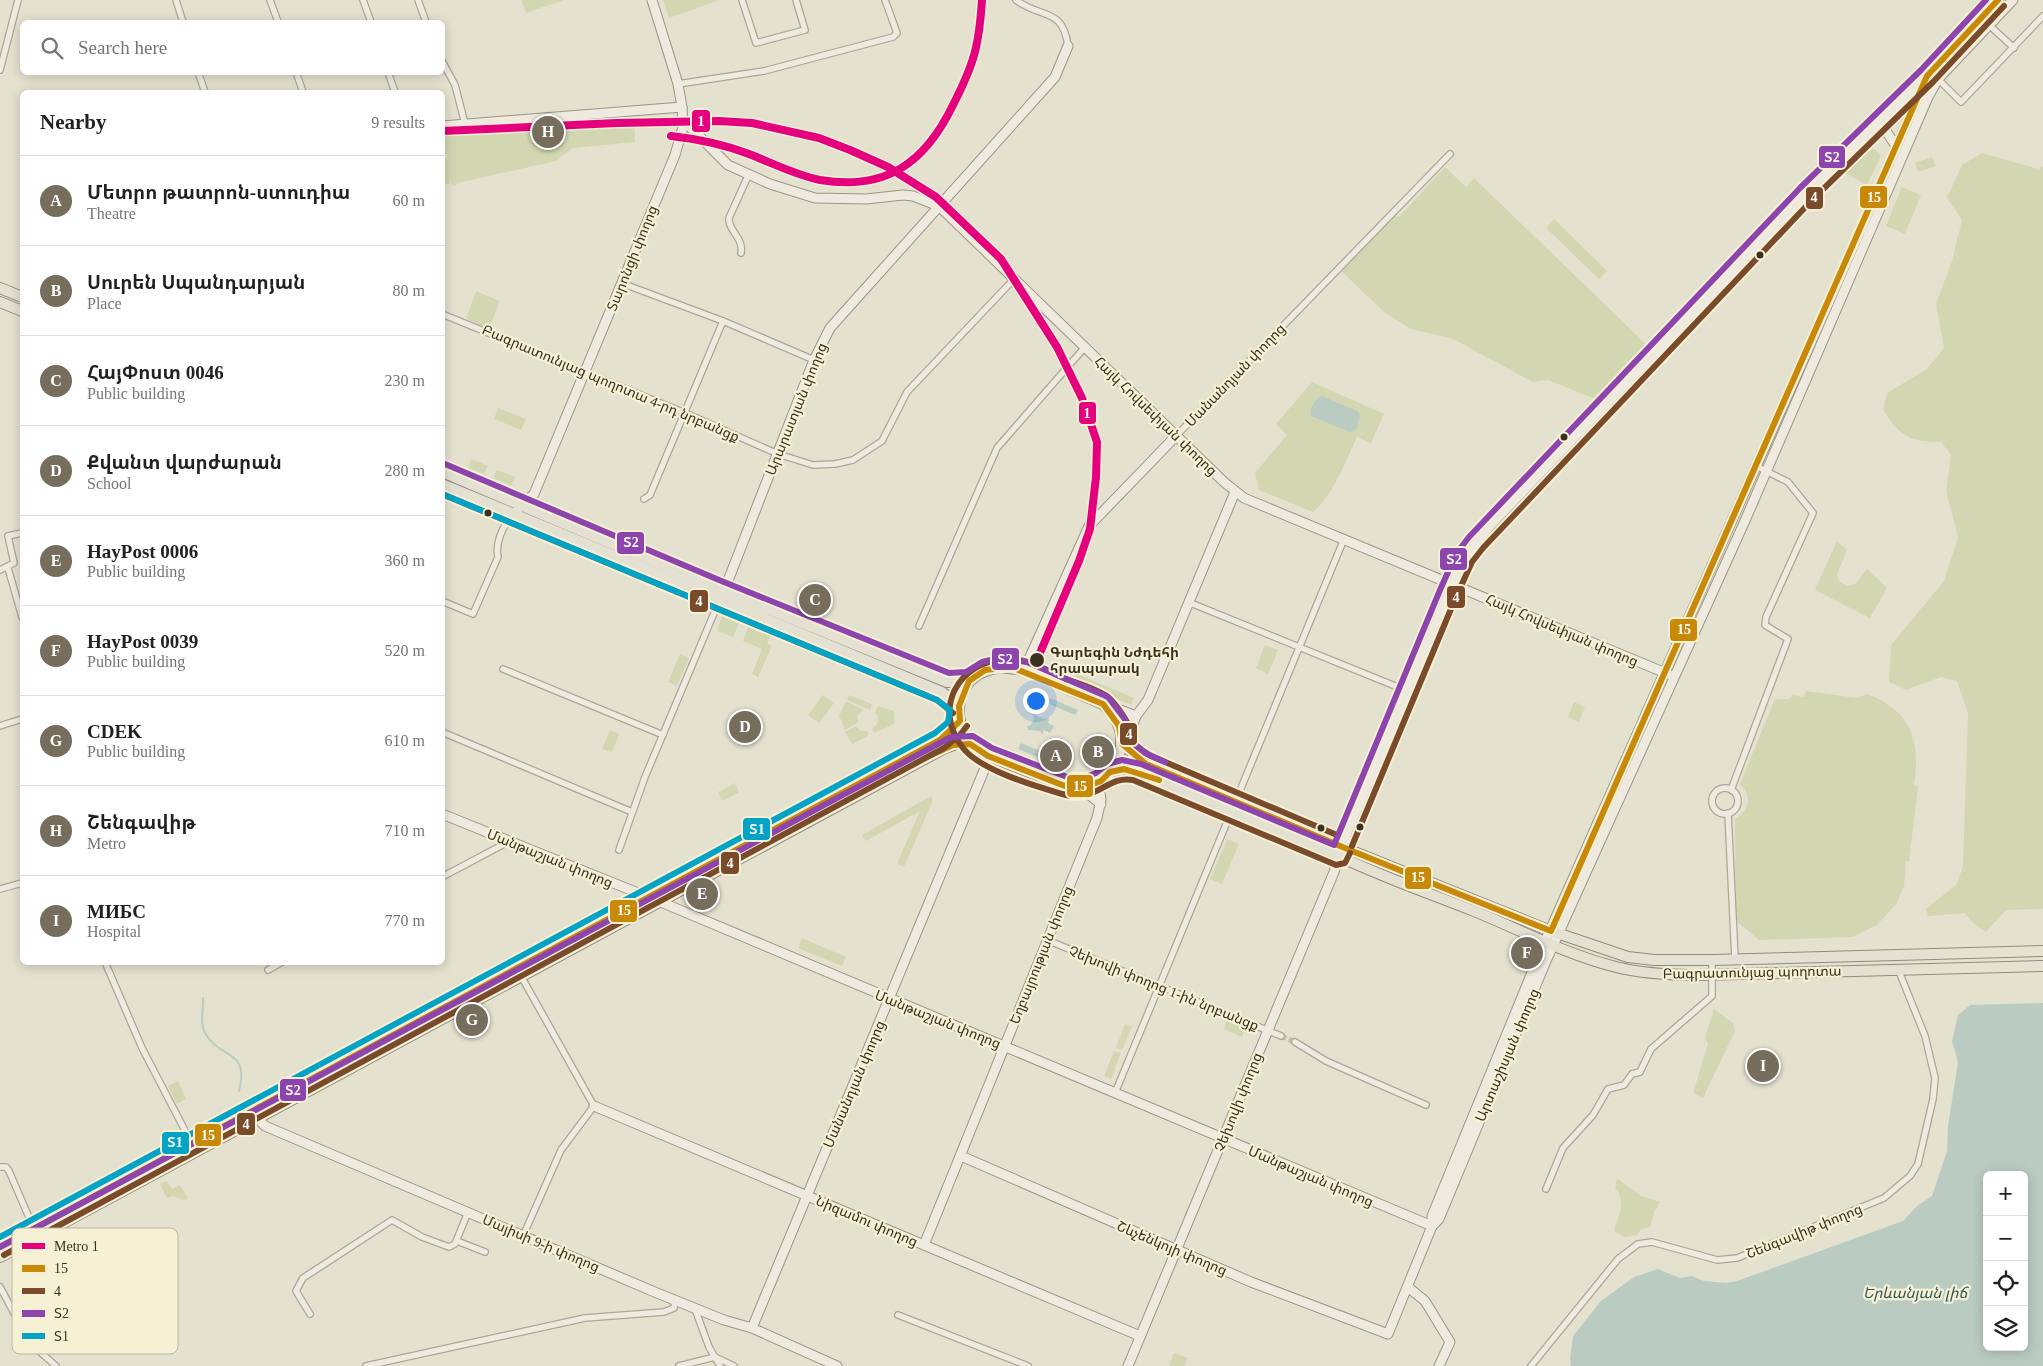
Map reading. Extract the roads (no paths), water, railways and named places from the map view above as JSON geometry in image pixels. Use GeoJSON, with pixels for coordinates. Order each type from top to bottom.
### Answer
{"type":"FeatureCollection","features":[{"type":"Feature","properties":{"kind":"main road"},"geometry":{"type":"LineString","coordinates":[[0,288],[20,296]]}},
{"type":"Feature","properties":{"kind":"main road"},"geometry":{"type":"LineString","coordinates":[[0,302],[20,310]]}},
{"type":"Feature","properties":{"kind":"main road"},"geometry":{"type":"LineString","coordinates":[[445,473],[524,506],[722,596],[942,692],[959,706]]}},
{"type":"Feature","properties":{"kind":"main road"},"geometry":{"type":"LineString","coordinates":[[445,485],[722,596],[947,682],[969,681],[985,670],[1000,667],[1024,670],[1103,704],[1115,718],[1122,740],[1118,758],[1110,772],[1098,782],[1079,788],[1065,786],[990,756],[970,744],[964,736],[959,706],[969,681]]}},
{"type":"Feature","properties":{"kind":"main road"},"geometry":{"type":"LineString","coordinates":[[52,1228],[647,897],[940,740],[954,729],[960,721]]}},
{"type":"Feature","properties":{"kind":"main road","name":"Բագրատունյաց պողոտա"},"geometry":{"type":"LineString","coordinates":[[1122,740],[1146,764],[1233,805],[1341,852],[1555,932],[1628,957],[1654,960],[1712,960],[2043,951]]}},
{"type":"Feature","properties":{"kind":"main road"},"geometry":{"type":"LineString","coordinates":[[36,1228],[192,1144],[254,1115],[521,976],[945,748],[959,743],[970,744]]}},
{"type":"Feature","properties":{"kind":"main road","name":"Բագրատունյաց պողոտա"},"geometry":{"type":"LineString","coordinates":[[1110,772],[1124,769],[1138,772],[1233,805]]}},
{"type":"Feature","properties":{"kind":"main road","name":"Բագրատունյաց պողոտա"},"geometry":{"type":"LineString","coordinates":[[1341,852],[1360,868],[1422,890],[1550,944],[1603,964],[1651,974],[1712,975],[2043,966]]}},
{"type":"Feature","properties":{"kind":"main road"},"geometry":{"type":"LineString","coordinates":[[1935,954],[1935,969]]}},
{"type":"Feature","properties":{"kind":"main road"},"geometry":{"type":"LineString","coordinates":[[0,1247],[12,1241]]}},
{"type":"Feature","properties":{"kind":"main road"},"geometry":{"type":"LineString","coordinates":[[0,1257],[12,1250]]}},
{"type":"Feature","properties":{"kind":"street"},"geometry":{"type":"LineString","coordinates":[[0,70],[18,0]]}},
{"type":"Feature","properties":{"kind":"street"},"geometry":{"type":"LineString","coordinates":[[176,0],[182,20]]}},
{"type":"Feature","properties":{"kind":"street"},"geometry":{"type":"LineString","coordinates":[[270,0],[277,20]]}},
{"type":"Feature","properties":{"kind":"street"},"geometry":{"type":"LineString","coordinates":[[363,0],[370,20]]}},
{"type":"Feature","properties":{"kind":"street"},"geometry":{"type":"LineString","coordinates":[[418,0],[425,20]]}},
{"type":"Feature","properties":{"kind":"street","name":"Տարոնցի փողոց"},"geometry":{"type":"LineString","coordinates":[[524,506],[534,494],[675,155],[683,120],[682,107],[678,84],[652,0]]}},
{"type":"Feature","properties":{"kind":"street"},"geometry":{"type":"LineString","coordinates":[[742,0],[756,43],[805,30],[796,0]]}},
{"type":"Feature","properties":{"kind":"street"},"geometry":{"type":"LineString","coordinates":[[678,84],[764,70],[893,37],[897,33],[885,0]]}},
{"type":"Feature","properties":{"kind":"street","name":"Արարատյան փողոց"},"geometry":{"type":"LineString","coordinates":[[620,850],[632,812],[722,596],[814,360],[830,328],[1055,77],[1068,46],[1067,34],[1060,20],[1016,0]]}},
{"type":"Feature","properties":{"kind":"street","name":"Արտաշիսյան փողոց"},"geometry":{"type":"LineString","coordinates":[[1386,1335],[1390,1332],[1432,1226],[1438,1219],[1504,1050],[1663,673],[1756,466],[1926,76],[1998,0]]}},
{"type":"Feature","properties":{"kind":"street","name":"Արտաշիսյան փողոց"},"geometry":{"type":"LineString","coordinates":[[1555,932],[1767,471],[1928,97],[1938,79],[2013,0]]}},
{"type":"Feature","properties":{"kind":"street"},"geometry":{"type":"LineString","coordinates":[[1938,79],[1962,102],[2043,16]]}},
{"type":"Feature","properties":{"kind":"street"},"geometry":{"type":"LineString","coordinates":[[1989,25],[2014,48]]}},
{"type":"Feature","properties":{"kind":"street"},"geometry":{"type":"LineString","coordinates":[[445,67],[454,85],[465,124]]}},
{"type":"Feature","properties":{"kind":"street"},"geometry":{"type":"LineString","coordinates":[[199,75],[204,90]]}},
{"type":"Feature","properties":{"kind":"street"},"geometry":{"type":"LineString","coordinates":[[297,75],[302,90]]}},
{"type":"Feature","properties":{"kind":"street"},"geometry":{"type":"LineString","coordinates":[[389,75],[394,90]]}},
{"type":"Feature","properties":{"kind":"street","name":"Չեխովի փողոց"},"geometry":{"type":"LineString","coordinates":[[1128,1366],[1464,558],[1490,526],[1807,193],[1926,76]]}},
{"type":"Feature","properties":{"kind":"street","name":"Չեխովի փողոց"},"geometry":{"type":"LineString","coordinates":[[1454,585],[1478,544],[1825,178],[1878,128],[1915,103],[1928,97]]}},
{"type":"Feature","properties":{"kind":"street"},"geometry":{"type":"LineString","coordinates":[[445,126],[682,107]]}},
{"type":"Feature","properties":{"kind":"street","name":"Հայկ Հովսեփյան փողոց"},"geometry":{"type":"LineString","coordinates":[[683,120],[728,165],[748,176],[815,198],[866,199],[903,195],[913,196],[939,206],[1016,278],[1235,492],[1674,676]]}},
{"type":"Feature","properties":{"kind":"street"},"geometry":{"type":"LineString","coordinates":[[1878,128],[1886,131],[1896,146]]}},
{"type":"Feature","properties":{"kind":"street","name":"Մանանդյան փողոց"},"geometry":{"type":"LineString","coordinates":[[1024,670],[1089,526],[1450,154]]}},
{"type":"Feature","properties":{"kind":"street"},"geometry":{"type":"LineString","coordinates":[[741,253],[742,246],[728,222],[728,218],[748,176]]}},
{"type":"Feature","properties":{"kind":"street","name":"Բագրատունյաց պողոտա 4-րդ նրբանցք"},"geometry":{"type":"LineString","coordinates":[[445,315],[685,413],[778,454],[813,465],[835,464],[852,460],[882,441],[906,392],[1016,278]]}},
{"type":"Feature","properties":{"kind":"street"},"geometry":{"type":"LineString","coordinates":[[621,283],[722,321],[814,360]]}},
{"type":"Feature","properties":{"kind":"street"},"geometry":{"type":"LineString","coordinates":[[644,499],[650,495],[722,321]]}},
{"type":"Feature","properties":{"kind":"street"},"geometry":{"type":"LineString","coordinates":[[919,626],[997,448],[1085,347]]}},
{"type":"Feature","properties":{"kind":"street"},"geometry":{"type":"LineString","coordinates":[[1731,790],[1788,638],[1765,625],[1766,617],[1777,588],[1813,513],[1788,482],[1756,466]]}},
{"type":"Feature","properties":{"kind":"street"},"geometry":{"type":"LineString","coordinates":[[1122,740],[1130,733],[1136,716],[1148,700],[1235,492]]}},
{"type":"Feature","properties":{"kind":"street"},"geometry":{"type":"LineString","coordinates":[[445,602],[473,614],[498,557],[497,549],[506,523],[513,513],[524,506]]}},
{"type":"Feature","properties":{"kind":"street"},"geometry":{"type":"LineString","coordinates":[[0,570],[8,568],[14,561],[8,536],[20,533]]}},
{"type":"Feature","properties":{"kind":"street"},"geometry":{"type":"LineString","coordinates":[[1115,1093],[1344,539]]}},
{"type":"Feature","properties":{"kind":"street"},"geometry":{"type":"LineString","coordinates":[[8,568],[20,610]]}},
{"type":"Feature","properties":{"kind":"street"},"geometry":{"type":"LineString","coordinates":[[1188,602],[1409,691]]}},
{"type":"Feature","properties":{"kind":"street"},"geometry":{"type":"LineString","coordinates":[[503,669],[663,735]]}},
{"type":"Feature","properties":{"kind":"street"},"geometry":{"type":"LineString","coordinates":[[1103,704],[1136,716]]}},
{"type":"Feature","properties":{"kind":"street"},"geometry":{"type":"LineString","coordinates":[[0,726],[20,720]]}},
{"type":"Feature","properties":{"kind":"street"},"geometry":{"type":"LineString","coordinates":[[445,733],[632,812]]}},
{"type":"Feature","properties":{"kind":"street","name":"Մանանդյան փողոց"},"geometry":{"type":"LineString","coordinates":[[752,1328],[990,756]]}},
{"type":"Feature","properties":{"kind":"street","name":"Եղբայրության փողոց"},"geometry":{"type":"LineString","coordinates":[[924,1245],[1091,833],[1101,804],[1098,782]]}},
{"type":"Feature","properties":{"kind":"street"},"geometry":{"type":"LineString","coordinates":[[1079,788],[1101,804]]}},
{"type":"Feature","properties":{"kind":"street"},"geometry":{"type":"LineString","coordinates":[[1728,813],[1716,810],[1712,798],[1719,789],[1731,790],[1737,796],[1737,804],[1728,813],[1735,959]]}},
{"type":"Feature","properties":{"kind":"street","name":"Մանթաշյան փողոց"},"geometry":{"type":"LineString","coordinates":[[445,815],[659,901],[890,1000],[1432,1226]]}},
{"type":"Feature","properties":{"kind":"street"},"geometry":{"type":"LineString","coordinates":[[445,875],[510,842]]}},
{"type":"Feature","properties":{"kind":"street"},"geometry":{"type":"LineString","coordinates":[[0,889],[20,884]]}},
{"type":"Feature","properties":{"kind":"street","name":"Չեխովի փողոց 1-ին նրբանցք"},"geometry":{"type":"LineString","coordinates":[[1047,940],[1281,1036]]}},
{"type":"Feature","properties":{"kind":"street"},"geometry":{"type":"LineString","coordinates":[[1546,1189],[1563,1148],[1593,1115],[1608,1089],[1624,1085],[1632,1074],[1640,1072],[1651,1049],[1712,996],[1712,960]]}},
{"type":"Feature","properties":{"kind":"street"},"geometry":{"type":"LineString","coordinates":[[106,965],[142,1048],[192,1144]]}},
{"type":"Feature","properties":{"kind":"street"},"geometry":{"type":"LineString","coordinates":[[268,970],[277,965]]}},
{"type":"Feature","properties":{"kind":"street","name":"Շենգավիթ փողոց"},"geometry":{"type":"LineString","coordinates":[[1531,1366],[1618,1258],[1638,1244],[1652,1242],[1718,1260],[1737,1258],[1884,1198],[1910,1176],[1918,1164],[1933,1099],[1935,1078],[1925,1036],[1898,969]]}},
{"type":"Feature","properties":{"kind":"street"},"geometry":{"type":"LineString","coordinates":[[521,976],[594,1106],[561,1150],[523,1236]]}},
{"type":"Feature","properties":{"kind":"street"},"geometry":{"type":"LineString","coordinates":[[1295,1042],[1326,1061],[1426,1105]]}},
{"type":"Feature","properties":{"kind":"street","name":"Նիզամու փողոց"},"geometry":{"type":"LineString","coordinates":[[594,1106],[1140,1336]]}},
{"type":"Feature","properties":{"kind":"street","name":"Մայիսի 9-ի փողոց"},"geometry":{"type":"LineString","coordinates":[[254,1115],[265,1126],[675,1300],[724,1320],[752,1328],[837,1366]]}},
{"type":"Feature","properties":{"kind":"street","name":"Շևչենկոյի փողոց"},"geometry":{"type":"LineString","coordinates":[[961,1156],[1177,1251],[1386,1335]]}},
{"type":"Feature","properties":{"kind":"street"},"geometry":{"type":"LineString","coordinates":[[0,1167],[6,1167],[9,1171],[34,1228]]}},
{"type":"Feature","properties":{"kind":"street"},"geometry":{"type":"LineString","coordinates":[[310,1314],[296,1291],[303,1278],[392,1220],[422,1237],[449,1247],[457,1241],[468,1212]]}},
{"type":"Feature","properties":{"kind":"street"},"geometry":{"type":"LineString","coordinates":[[457,1241],[484,1252]]}},
{"type":"Feature","properties":{"kind":"street"},"geometry":{"type":"LineString","coordinates":[[1408,1286],[1425,1300],[1450,1342],[1439,1366]]}},
{"type":"Feature","properties":{"kind":"street"},"geometry":{"type":"LineString","coordinates":[[0,1287],[12,1309]]}},
{"type":"Feature","properties":{"kind":"street"},"geometry":{"type":"LineString","coordinates":[[366,1366],[585,1318],[664,1312],[674,1308],[675,1300]]}},
{"type":"Feature","properties":{"kind":"street"},"geometry":{"type":"LineString","coordinates":[[695,1308],[720,1366]]}},
{"type":"Feature","properties":{"kind":"street"},"geometry":{"type":"LineString","coordinates":[[898,1315],[1028,1366]]}},
{"type":"Feature","properties":{"kind":"street"},"geometry":{"type":"LineString","coordinates":[[42,1354],[56,1366]]}},
{"type":"Feature","properties":{"kind":"street"},"geometry":{"type":"LineString","coordinates":[[679,1366],[715,1357],[734,1366]]}},
{"type":"Feature","properties":{"kind":"water"},"geometry":{"type":"Polygon","coordinates":[[[1322,396],[1359,412],[1360,417],[1356,429],[1350,432],[1311,416],[1313,404],[1322,396]]]}},
{"type":"Feature","properties":{"kind":"water"},"geometry":{"type":"Polygon","coordinates":[[[1040,694],[1078,710],[1075,715],[1037,699],[1040,694]]]}},
{"type":"Feature","properties":{"kind":"water"},"geometry":{"type":"Polygon","coordinates":[[[1035,712],[1037,716],[1044,719],[1049,718],[1048,723],[1054,726],[1050,733],[1044,730],[1042,735],[1040,731],[1028,730],[1027,726],[1031,725],[1034,718],[1032,714],[1035,712]]]}},
{"type":"Feature","properties":{"kind":"water"},"geometry":{"type":"Polygon","coordinates":[[[1021,743],[1059,759],[1056,765],[1018,749],[1021,743]]]}},
{"type":"Feature","properties":{"kind":"water","name":"Երևանյան լիճ"},"geometry":{"type":"Polygon","coordinates":[[[2043,1003],[2043,1366],[1571,1366],[1573,1336],[1601,1301],[1634,1277],[1658,1269],[1680,1278],[1692,1276],[1704,1281],[1726,1283],[1737,1281],[1903,1221],[1917,1206],[1932,1196],[1947,1151],[1948,1126],[1958,1062],[1952,1041],[1958,1015],[1970,1005],[2043,1003]]]}},
{"type":"Feature","properties":{"kind":"waterway"},"geometry":{"type":"LineString","coordinates":[[203,998],[203,1029],[211,1041],[237,1061],[241,1077],[239,1091]]}},
{"type":"Feature","properties":{"kind":"tunnel"},"geometry":{"type":"LineString","coordinates":[[1281,1036],[1295,1042]]}},
{"type":"Feature","properties":{"kind":"metro line","name":"1"},"geometry":{"type":"LineString","coordinates":[[671,136],[701,140],[730,147],[793,172],[820,180],[865,181],[884,176],[901,168],[916,157],[930,143],[942,125],[971,66],[977,43],[982,0]]}},
{"type":"Feature","properties":{"kind":"metro line","name":"1"},"geometry":{"type":"LineString","coordinates":[[445,131],[617,123],[719,121],[752,123],[819,138],[850,150],[888,167],[936,197],[1001,259],[1057,347],[1082,398],[1097,442],[1096,477],[1090,529],[1079,561],[1037,660]]}},
{"type":"Feature","properties":{"kind":"place","name":"Շենգավիթ"},"geometry":{"type":"Point","coordinates":[548,132]}},
{"type":"Feature","properties":{"kind":"place","name":"ՀայՓոստ 0046"},"geometry":{"type":"Point","coordinates":[815,600]}},
{"type":"Feature","properties":{"kind":"place","name":"Գարեգին Նժդեհի հրապարակ"},"geometry":{"type":"Point","coordinates":[1037,660]}},
{"type":"Feature","properties":{"kind":"place","name":"Քվանտ վարժարան"},"geometry":{"type":"Point","coordinates":[745,727]}},
{"type":"Feature","properties":{"kind":"place","name":"Սուրեն Սպանդարյան"},"geometry":{"type":"Point","coordinates":[1098,752]}},
{"type":"Feature","properties":{"kind":"place","name":"Մետրո թատրոն-ստուդիա"},"geometry":{"type":"Point","coordinates":[1056,756]}},
{"type":"Feature","properties":{"kind":"place","name":"HayPost 0006"},"geometry":{"type":"Point","coordinates":[702,894]}},
{"type":"Feature","properties":{"kind":"place","name":"HayPost 0039"},"geometry":{"type":"Point","coordinates":[1527,953]}},
{"type":"Feature","properties":{"kind":"place","name":"CDEK"},"geometry":{"type":"Point","coordinates":[472,1020]}},
{"type":"Feature","properties":{"kind":"place","name":"МИБС"},"geometry":{"type":"Point","coordinates":[1763,1066]}}]}
